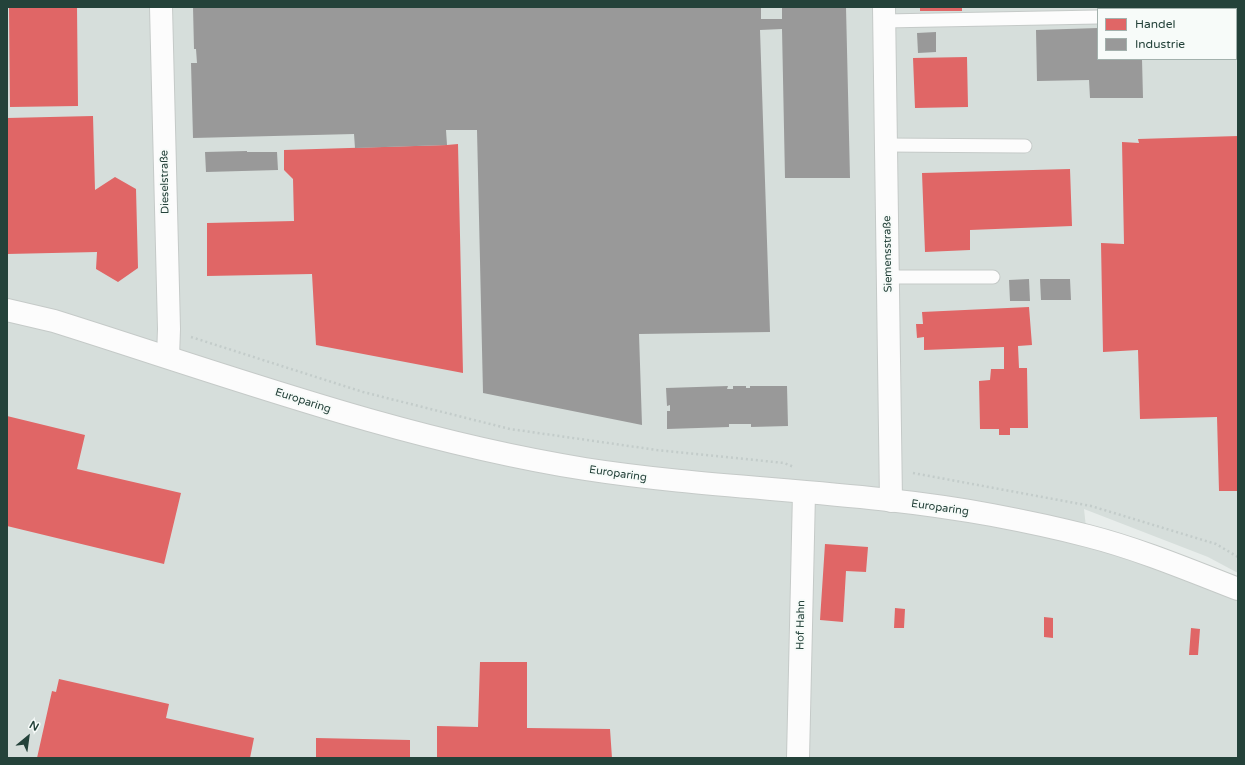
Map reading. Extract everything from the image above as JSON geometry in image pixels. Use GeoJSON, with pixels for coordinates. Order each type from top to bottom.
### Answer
{"type":"FeatureCollection","features":[{"type":"Feature","properties":{"kind":"street","name":"Dieselstraße"},"geometry":{"type":"LineString","coordinates":[[161,7],[169,329],[168,357]]}},
{"type":"Feature","properties":{"kind":"street","name":"Siemensstraße"},"geometry":{"type":"LineString","coordinates":[[884,14],[891,501]]}},
{"type":"Feature","properties":{"kind":"street","name":"Europaring"},"geometry":{"type":"LineString","coordinates":[[7,310],[54,321],[335,411],[500,454],[663,480],[891,501],[991,515],[1090,536],[1180,566],[1238,589]]}},
{"type":"Feature","properties":{"kind":"street","name":"Hof Hahn"},"geometry":{"type":"LineString","coordinates":[[798,758],[804,493]]}},
{"type":"Feature","properties":{"kind":"lane"},"geometry":{"type":"LineString","coordinates":[[884,14],[1097,17]]}},
{"type":"Feature","properties":{"kind":"lane"},"geometry":{"type":"LineString","coordinates":[[886,145],[1025,146]]}},
{"type":"Feature","properties":{"kind":"lane"},"geometry":{"type":"LineString","coordinates":[[888,277],[993,277]]}},
{"type":"Feature","properties":{"kind":"path"},"geometry":{"type":"LineString","coordinates":[[169,329],[363,392],[510,429],[657,450],[784,463],[798,468]]}},
{"type":"Feature","properties":{"kind":"path"},"geometry":{"type":"LineString","coordinates":[[891,469],[1091,506],[1216,544],[1238,557]]}},
{"type":"Feature","properties":{"kind":"shaded area"},"geometry":{"type":"Polygon","coordinates":[[[7,7],[1238,7],[1238,573],[1208,557],[1084,509],[1088,546],[1238,598],[1238,758],[7,758],[7,7]]]}},
{"type":"Feature","properties":{"kind":"building: Handel"},"geometry":{"type":"Polygon","coordinates":[[[9,7],[77,7],[78,106],[10,107],[9,7]]]}},
{"type":"Feature","properties":{"kind":"building: Handel"},"geometry":{"type":"Polygon","coordinates":[[[920,7],[962,7],[962,11],[920,11],[920,7]]]}},
{"type":"Feature","properties":{"kind":"building: Handel"},"geometry":{"type":"Polygon","coordinates":[[[1238,7],[1238,24],[1237,8],[1209,8],[1238,7]]]}},
{"type":"Feature","properties":{"kind":"building: Handel"},"geometry":{"type":"Polygon","coordinates":[[[967,57],[968,107],[915,108],[913,58],[967,57]]]}},
{"type":"Feature","properties":{"kind":"building: Handel"},"geometry":{"type":"Polygon","coordinates":[[[93,116],[95,190],[115,177],[136,189],[138,268],[118,282],[96,269],[97,252],[7,254],[7,118],[93,116]]]}},
{"type":"Feature","properties":{"kind":"building: Handel"},"geometry":{"type":"Polygon","coordinates":[[[1238,136],[1238,491],[1219,491],[1217,417],[1140,419],[1138,350],[1103,352],[1101,243],[1124,244],[1122,142],[1139,143],[1138,139],[1238,136]]]}},
{"type":"Feature","properties":{"kind":"building: Handel"},"geometry":{"type":"Polygon","coordinates":[[[458,144],[463,373],[316,345],[312,274],[207,276],[207,223],[294,221],[293,179],[284,170],[284,150],[458,144]]]}},
{"type":"Feature","properties":{"kind":"building: Handel"},"geometry":{"type":"Polygon","coordinates":[[[1070,169],[1072,226],[970,230],[970,250],[925,252],[922,173],[1070,169]]]}},
{"type":"Feature","properties":{"kind":"building: Handel"},"geometry":{"type":"Polygon","coordinates":[[[1029,307],[1032,345],[1018,346],[1019,368],[1027,368],[1028,428],[1010,428],[1010,435],[999,435],[999,429],[980,429],[979,381],[990,380],[991,369],[1004,369],[1004,347],[924,350],[924,337],[917,338],[916,324],[923,324],[922,312],[1029,307]]]}},
{"type":"Feature","properties":{"kind":"building: Handel"},"geometry":{"type":"Polygon","coordinates":[[[7,416],[85,435],[77,469],[181,493],[164,564],[7,526],[7,416]]]}},
{"type":"Feature","properties":{"kind":"building: Handel"},"geometry":{"type":"Polygon","coordinates":[[[825,544],[868,547],[866,572],[846,571],[843,622],[820,620],[825,544]]]}},
{"type":"Feature","properties":{"kind":"building: Handel"},"geometry":{"type":"Polygon","coordinates":[[[895,608],[905,609],[904,628],[894,628],[895,608]]]}},
{"type":"Feature","properties":{"kind":"building: Handel"},"geometry":{"type":"Polygon","coordinates":[[[1044,617],[1053,618],[1053,638],[1044,637],[1044,617]]]}},
{"type":"Feature","properties":{"kind":"building: Handel"},"geometry":{"type":"Polygon","coordinates":[[[1191,628],[1200,629],[1198,655],[1189,655],[1191,628]]]}},
{"type":"Feature","properties":{"kind":"building: Handel"},"geometry":{"type":"Polygon","coordinates":[[[480,662],[527,662],[527,728],[610,729],[612,758],[437,758],[437,726],[478,727],[480,662]]]}},
{"type":"Feature","properties":{"kind":"building: Handel"},"geometry":{"type":"Polygon","coordinates":[[[59,679],[169,704],[166,718],[254,738],[250,758],[37,758],[52,691],[56,692],[59,679]]]}},
{"type":"Feature","properties":{"kind":"building: Handel"},"geometry":{"type":"Polygon","coordinates":[[[316,738],[410,740],[410,758],[316,758],[316,738]]]}},
{"type":"Feature","properties":{"kind":"building: Industrie"},"geometry":{"type":"Polygon","coordinates":[[[193,7],[761,7],[761,19],[782,19],[782,7],[846,7],[850,178],[785,178],[782,29],[760,30],[770,332],[639,334],[642,425],[483,393],[477,130],[446,130],[447,145],[355,148],[354,134],[193,138],[191,63],[197,63],[196,49],[194,49],[193,7]]]}},
{"type":"Feature","properties":{"kind":"building: Industrie"},"geometry":{"type":"Polygon","coordinates":[[[1097,28],[1097,60],[1142,60],[1143,98],[1090,98],[1089,80],[1037,81],[1036,30],[1097,28]]]}},
{"type":"Feature","properties":{"kind":"building: Industrie"},"geometry":{"type":"Polygon","coordinates":[[[936,32],[936,52],[918,53],[917,33],[936,32]]]}},
{"type":"Feature","properties":{"kind":"building: Industrie"},"geometry":{"type":"Polygon","coordinates":[[[205,152],[277,152],[278,170],[206,172],[205,152]]]}},
{"type":"Feature","properties":{"kind":"building: Industrie"},"geometry":{"type":"Polygon","coordinates":[[[1029,279],[1030,301],[1010,301],[1009,280],[1029,279]]]}},
{"type":"Feature","properties":{"kind":"building: Industrie"},"geometry":{"type":"Polygon","coordinates":[[[1040,279],[1070,279],[1071,300],[1041,300],[1040,279]]]}},
{"type":"Feature","properties":{"kind":"building: Industrie"},"geometry":{"type":"Polygon","coordinates":[[[728,386],[727,389],[733,389],[733,386],[746,386],[746,388],[750,388],[750,386],[787,386],[788,426],[751,427],[751,424],[729,424],[729,427],[667,429],[667,411],[670,411],[670,405],[667,406],[666,388],[728,386]]]}}]}
